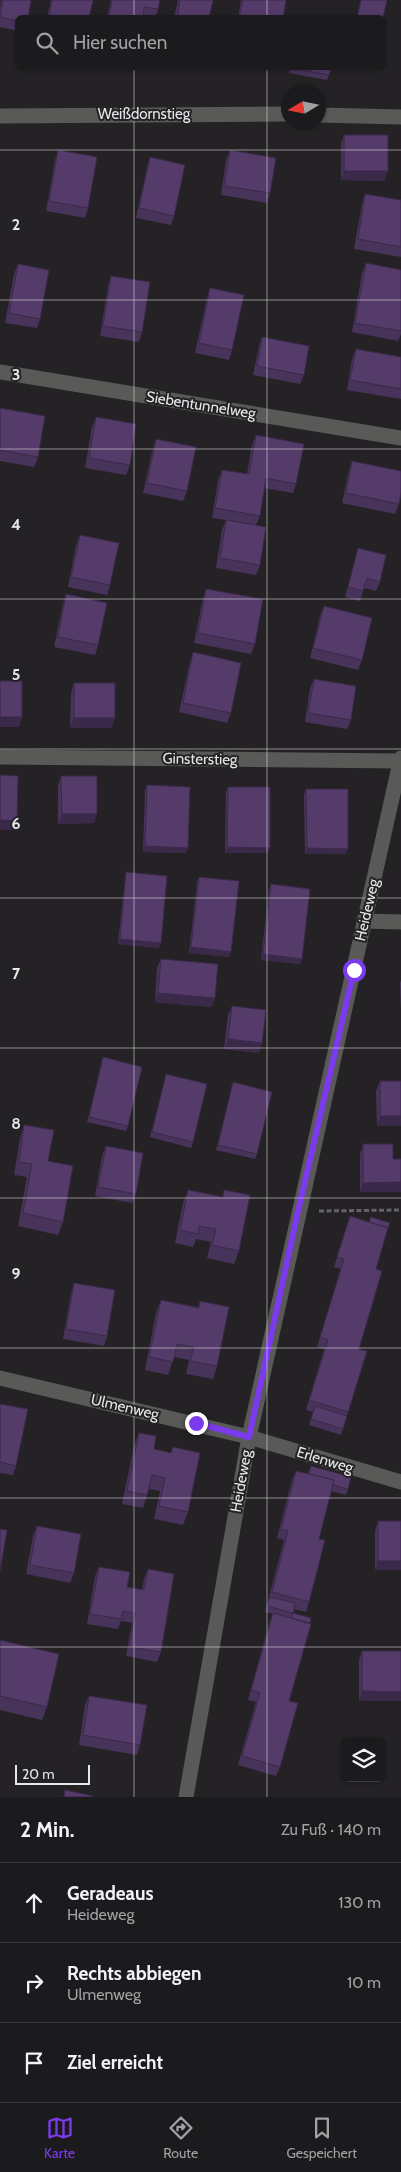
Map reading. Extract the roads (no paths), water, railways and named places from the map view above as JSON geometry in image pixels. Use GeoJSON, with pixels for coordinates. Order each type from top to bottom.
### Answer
{"type":"FeatureCollection","features":[{"type":"Feature","properties":{"kind":"street","name":"Weißdornstieg"},"geometry":{"type":"LineString","coordinates":[[0,116],[281,114]]}},
{"type":"Feature","properties":{"kind":"street"},"geometry":{"type":"LineString","coordinates":[[326,115],[401,117]]}},
{"type":"Feature","properties":{"kind":"street","name":"Siebentunnelweg"},"geometry":{"type":"LineString","coordinates":[[0,372],[401,438]]}},
{"type":"Feature","properties":{"kind":"street","name":"Ginsterstieg"},"geometry":{"type":"LineString","coordinates":[[0,757],[401,760]]}},
{"type":"Feature","properties":{"kind":"street","name":"Heideweg"},"geometry":{"type":"LineString","coordinates":[[186,1797],[249,1437],[298,1211],[401,760]]}},
{"type":"Feature","properties":{"kind":"street"},"geometry":{"type":"LineString","coordinates":[[364,920],[401,922]]}},
{"type":"Feature","properties":{"kind":"street","name":"Ulmenweg"},"geometry":{"type":"LineString","coordinates":[[0,1378],[249,1437]]}},
{"type":"Feature","properties":{"kind":"street","name":"Erlenweg"},"geometry":{"type":"LineString","coordinates":[[249,1437],[401,1482]]}}]}
